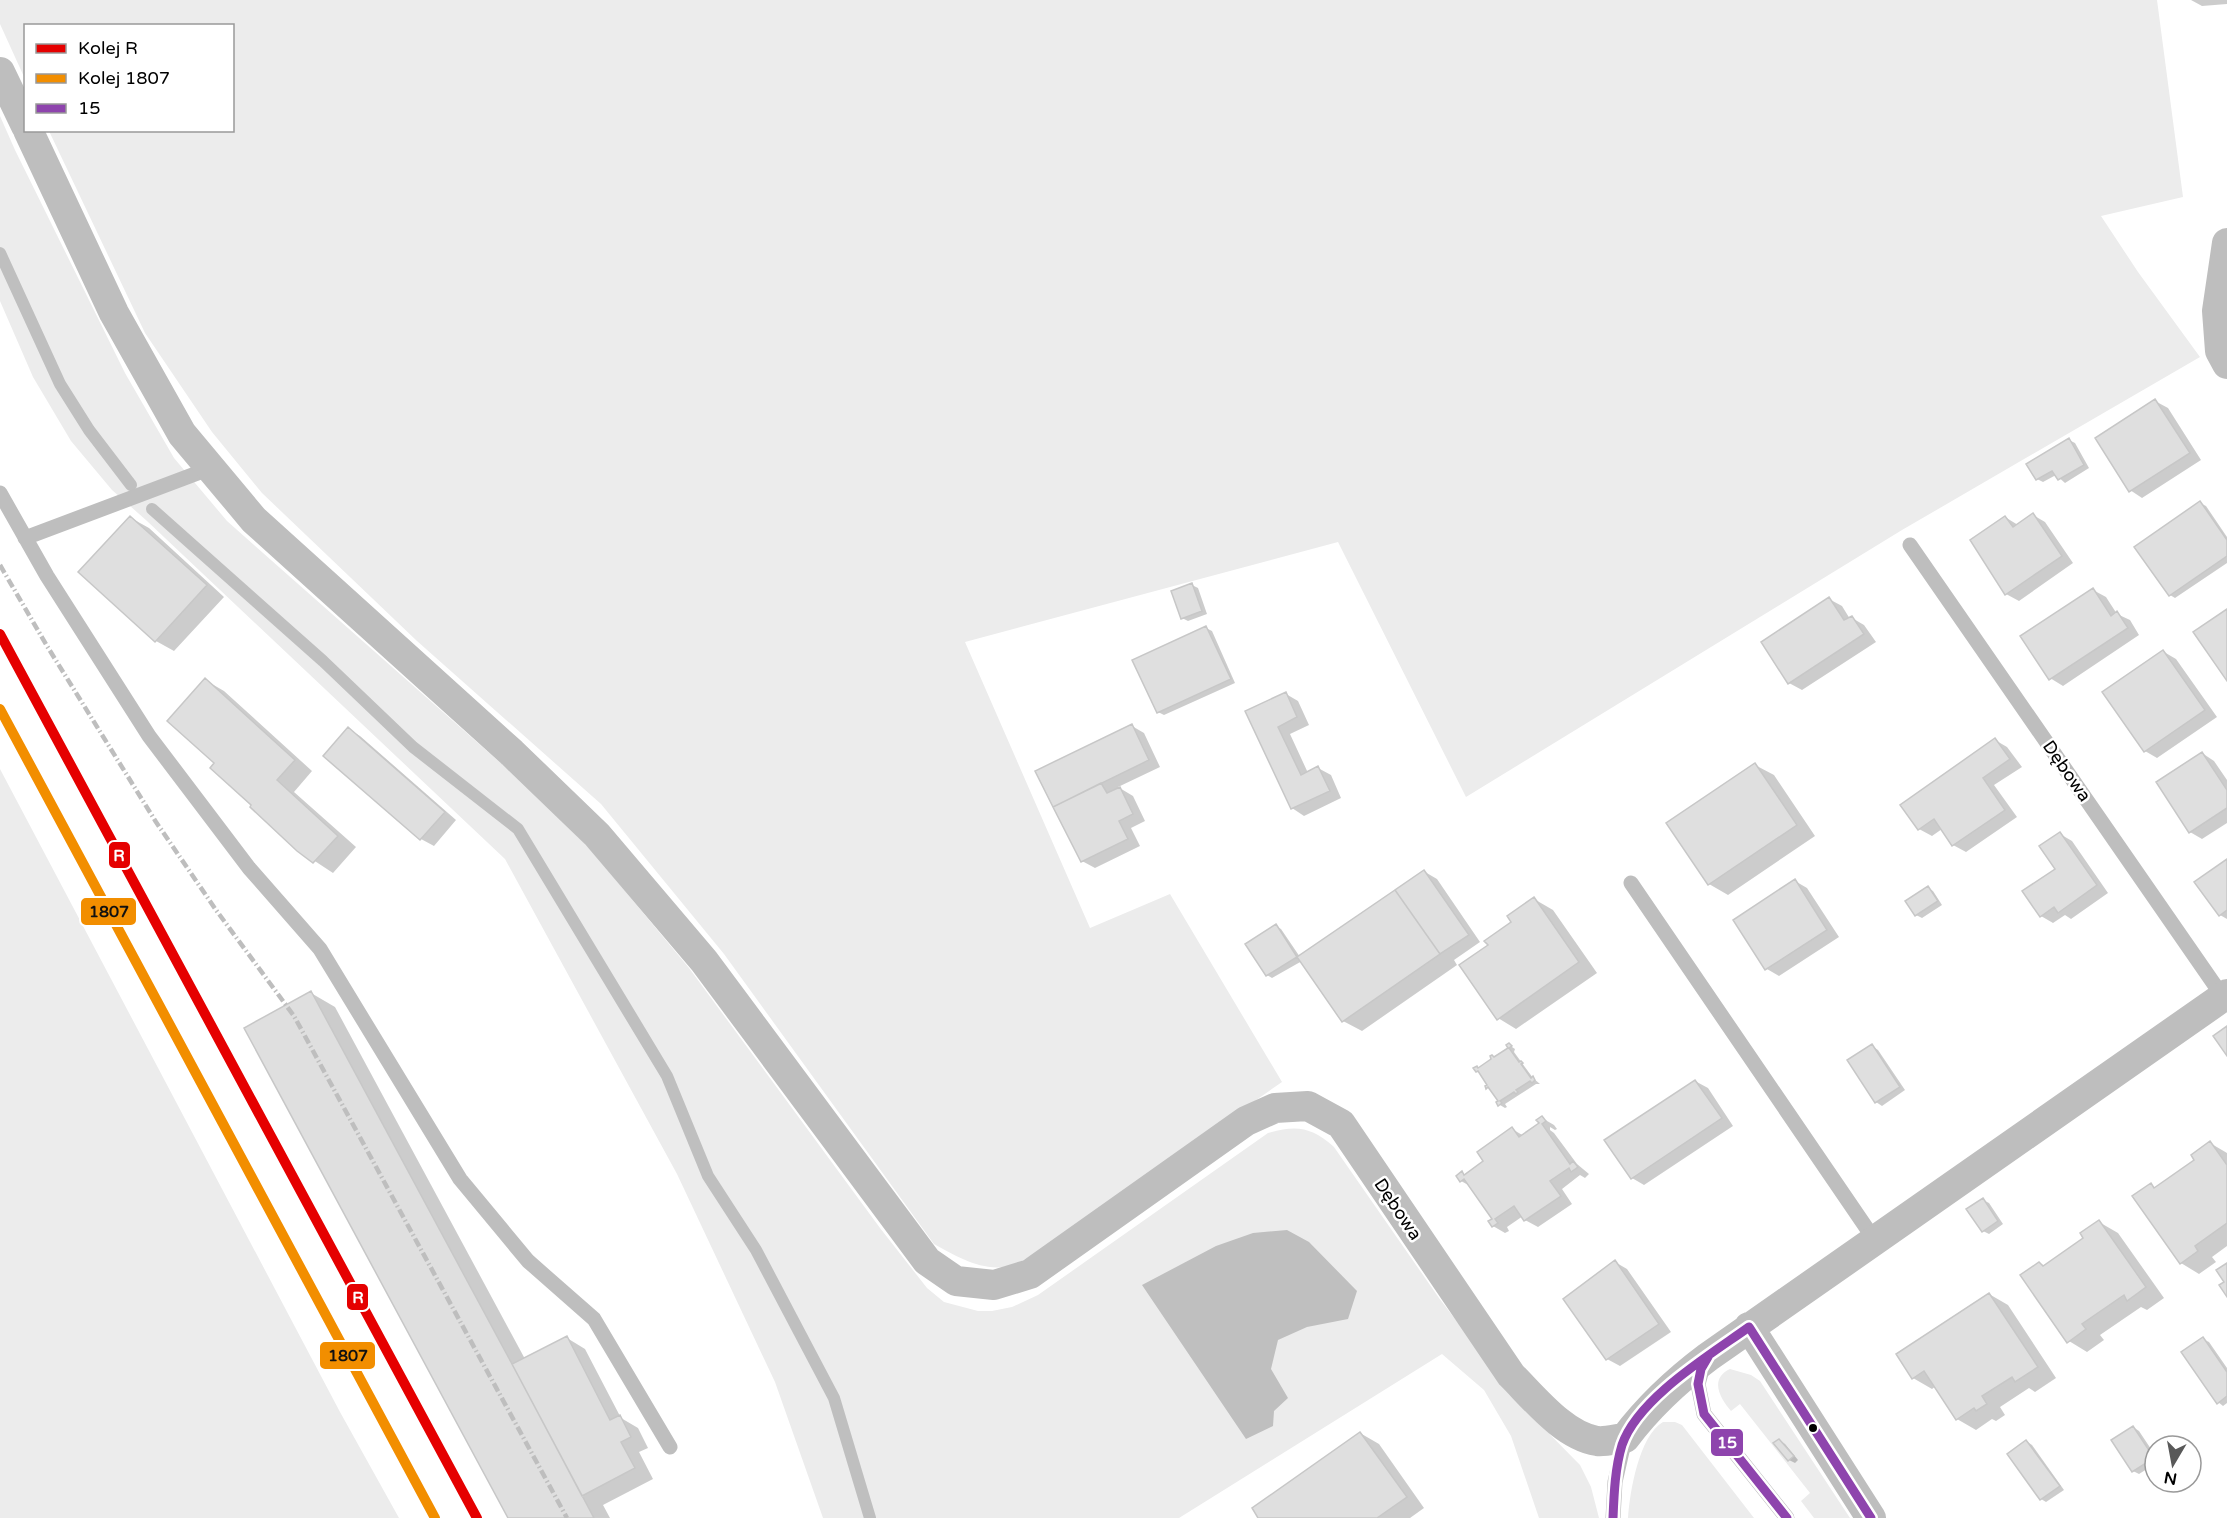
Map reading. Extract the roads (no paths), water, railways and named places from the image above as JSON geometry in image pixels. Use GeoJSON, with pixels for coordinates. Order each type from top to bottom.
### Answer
{"type":"FeatureCollection","features":[{"type":"Feature","properties":{"kind":"street"},"geometry":{"type":"LineString","coordinates":[[1,78],[24,122]]}},
{"type":"Feature","properties":{"kind":"street"},"geometry":{"type":"LineString","coordinates":[[29,132],[114,314],[182,434],[211,468]]}},
{"type":"Feature","properties":{"kind":"street"},"geometry":{"type":"LineString","coordinates":[[2227,243],[2217,311],[2220,351],[2227,364]]}},
{"type":"Feature","properties":{"kind":"street","name":"Dębowa"},"geometry":{"type":"LineString","coordinates":[[211,468],[254,520],[512,753],[597,835],[704,960],[927,1261],[956,1281],[994,1285],[1030,1274],[1246,1121],[1275,1108],[1308,1106],[1341,1124],[1511,1375],[1544,1408],[1576,1435],[1598,1442],[1625,1438],[1674,1383],[1708,1357],[2225,996]]}},
{"type":"Feature","properties":{"kind":"street"},"geometry":{"type":"LineString","coordinates":[[1749,1327],[1870,1518]]}},
{"type":"Feature","properties":{"kind":"lane"},"geometry":{"type":"LineString","coordinates":[[25,538],[211,468]]}},
{"type":"Feature","properties":{"kind":"lane"},"geometry":{"type":"LineString","coordinates":[[0,493],[47,576],[149,736],[249,868],[320,948],[460,1179],[528,1261],[594,1319],[670,1447]]}},
{"type":"Feature","properties":{"kind":"lane","name":"Dębowa"},"geometry":{"type":"LineString","coordinates":[[1910,545],[2225,996]]}},
{"type":"Feature","properties":{"kind":"lane"},"geometry":{"type":"LineString","coordinates":[[1631,882],[1874,1239]]}},
{"type":"Feature","properties":{"kind":"lane"},"geometry":{"type":"LineString","coordinates":[[1708,1357],[1701,1369],[1698,1384],[1704,1414],[1787,1518]]}},
{"type":"Feature","properties":{"kind":"lane"},"geometry":{"type":"LineString","coordinates":[[1613,1518],[1615,1482],[1625,1438]]}},
{"type":"Feature","properties":{"kind":"waterway"},"geometry":{"type":"LineString","coordinates":[[0,253],[60,384],[89,430],[131,485]]}},
{"type":"Feature","properties":{"kind":"waterway"},"geometry":{"type":"LineString","coordinates":[[152,509],[323,661],[413,747],[518,829],[667,1076],[708,1176],[756,1250],[834,1398],[870,1518]]}},
{"type":"Feature","properties":{"kind":"railway"},"geometry":{"type":"LineString","coordinates":[[0,565],[47,646],[156,822],[216,910],[294,1016],[567,1518]]}},
{"type":"Feature","properties":{"kind":"rail line","name":"R"},"geometry":{"type":"LineString","coordinates":[[0,634],[477,1518]]}},
{"type":"Feature","properties":{"kind":"rail line","name":"1807"},"geometry":{"type":"LineString","coordinates":[[0,709],[435,1518]]}}]}
